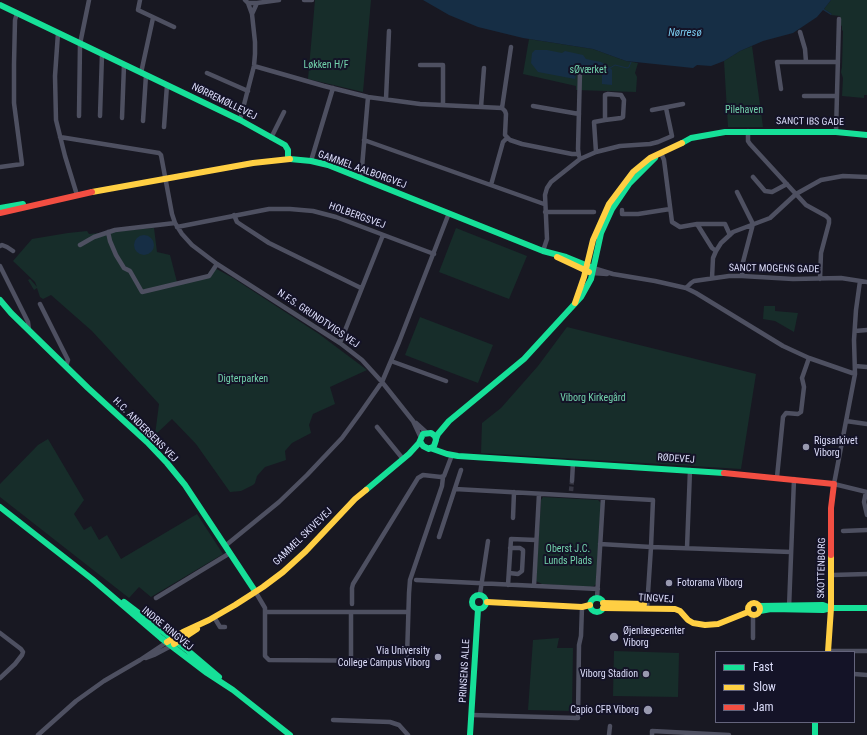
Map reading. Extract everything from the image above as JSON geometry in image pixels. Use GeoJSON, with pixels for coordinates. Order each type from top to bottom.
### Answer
{"type":"FeatureCollection","features":[{"type":"Feature","properties":{"kind":"street"},"geometry":{"type":"LineString","coordinates":[[79,116],[80,44],[89,0]]}},
{"type":"Feature","properties":{"kind":"street"},"geometry":{"type":"LineString","coordinates":[[140,0],[138,10],[174,27]]}},
{"type":"Feature","properties":{"kind":"street"},"geometry":{"type":"LineString","coordinates":[[246,1],[257,3],[279,0]]}},
{"type":"Feature","properties":{"kind":"street"},"geometry":{"type":"LineString","coordinates":[[304,0],[312,0]]}},
{"type":"Feature","properties":{"kind":"street"},"geometry":{"type":"LineString","coordinates":[[240,120],[254,66],[255,42],[252,14],[246,1]]}},
{"type":"Feature","properties":{"kind":"street"},"geometry":{"type":"LineString","coordinates":[[252,14],[257,3]]}},
{"type":"Feature","properties":{"kind":"street","name":"NØRREMØLLEVEJ"},"geometry":{"type":"LineString","coordinates":[[0,5],[240,120],[287,147],[288,159]]}},
{"type":"Feature","properties":{"kind":"street"},"geometry":{"type":"LineString","coordinates":[[0,167],[22,164],[14,103],[15,20],[17,13]]}},
{"type":"Feature","properties":{"kind":"street"},"geometry":{"type":"LineString","coordinates":[[143,121],[144,74],[154,18]]}},
{"type":"Feature","properties":{"kind":"street"},"geometry":{"type":"LineString","coordinates":[[836,132],[839,19]]}},
{"type":"Feature","properties":{"kind":"street"},"geometry":{"type":"LineString","coordinates":[[386,99],[389,31]]}},
{"type":"Feature","properties":{"kind":"street"},"geometry":{"type":"LineString","coordinates":[[800,32],[805,49],[806,62]]}},
{"type":"Feature","properties":{"kind":"street"},"geometry":{"type":"LineString","coordinates":[[58,33],[55,98],[56,120],[77,195]]}},
{"type":"Feature","properties":{"kind":"street"},"geometry":{"type":"LineString","coordinates":[[511,47],[502,108],[506,114],[505,133],[507,138],[512,142],[578,154]]}},
{"type":"Feature","properties":{"kind":"street"},"geometry":{"type":"LineString","coordinates":[[100,116],[102,54]]}},
{"type":"Feature","properties":{"kind":"street"},"geometry":{"type":"LineString","coordinates":[[781,89],[777,62],[838,62]]}},
{"type":"Feature","properties":{"kind":"street"},"geometry":{"type":"LineString","coordinates":[[122,118],[124,65]]}},
{"type":"Feature","properties":{"kind":"street"},"geometry":{"type":"LineString","coordinates":[[420,65],[443,66],[443,105]]}},
{"type":"Feature","properties":{"kind":"street"},"geometry":{"type":"LineString","coordinates":[[254,66],[368,96],[420,104],[502,108]]}},
{"type":"Feature","properties":{"kind":"street"},"geometry":{"type":"LineString","coordinates":[[481,107],[484,68]]}},
{"type":"Feature","properties":{"kind":"street"},"geometry":{"type":"LineString","coordinates":[[580,71],[578,154],[580,159]]}},
{"type":"Feature","properties":{"kind":"street"},"geometry":{"type":"LineString","coordinates":[[207,73],[248,91]]}},
{"type":"Feature","properties":{"kind":"street"},"geometry":{"type":"LineString","coordinates":[[164,127],[166,85]]}},
{"type":"Feature","properties":{"kind":"street"},"geometry":{"type":"LineString","coordinates":[[311,161],[333,88]]}},
{"type":"Feature","properties":{"kind":"street"},"geometry":{"type":"LineString","coordinates":[[596,152],[594,122],[623,117],[624,100],[621,95],[605,95],[605,120]]}},
{"type":"Feature","properties":{"kind":"street"},"geometry":{"type":"LineString","coordinates":[[360,178],[368,96]]}},
{"type":"Feature","properties":{"kind":"street"},"geometry":{"type":"LineString","coordinates":[[804,96],[837,96]]}},
{"type":"Feature","properties":{"kind":"street"},"geometry":{"type":"LineString","coordinates":[[652,110],[683,104]]}},
{"type":"Feature","properties":{"kind":"street"},"geometry":{"type":"LineString","coordinates":[[533,106],[579,114]]}},
{"type":"Feature","properties":{"kind":"street"},"geometry":{"type":"LineString","coordinates":[[544,251],[547,239],[544,204],[547,188],[551,182],[580,159],[596,152],[620,146],[650,144],[672,136],[666,108]]}},
{"type":"Feature","properties":{"kind":"street"},"geometry":{"type":"LineString","coordinates":[[271,138],[284,112]]}},
{"type":"Feature","properties":{"kind":"street"},"geometry":{"type":"LineString","coordinates":[[748,131],[750,144],[806,206],[829,219],[821,253],[820,279]]}},
{"type":"Feature","properties":{"kind":"street","name":"SANCT IBS GADE"},"geometry":{"type":"LineString","coordinates":[[586,268],[597,229],[609,204],[617,192],[633,172],[642,164],[650,158],[680,143],[703,135],[748,131],[836,132],[867,135]]}},
{"type":"Feature","properties":{"kind":"street","name":"N.F.S. GRUNDTVIGS VEJ"},"geometry":{"type":"LineString","coordinates":[[60,137],[158,152],[161,156],[176,225],[192,245],[217,264],[340,343],[362,360],[382,382],[413,421],[428,433]]}},
{"type":"Feature","properties":{"kind":"street"},"geometry":{"type":"LineString","coordinates":[[491,185],[503,142],[507,138]]}},
{"type":"Feature","properties":{"kind":"street"},"geometry":{"type":"LineString","coordinates":[[364,140],[544,204]]}},
{"type":"Feature","properties":{"kind":"street"},"geometry":{"type":"LineString","coordinates":[[661,153],[664,160],[672,222],[680,226],[697,224],[725,224],[730,235]]}},
{"type":"Feature","properties":{"kind":"street","name":"SANCT IBS GADE"},"geometry":{"type":"LineString","coordinates":[[593,271],[597,247],[615,206],[629,184],[661,153]]}},
{"type":"Feature","properties":{"kind":"street","name":"GAMMEL AALBORGVEJ"},"geometry":{"type":"LineString","coordinates":[[0,208],[253,163],[288,159],[311,161],[328,165],[554,255],[566,257],[593,271]]}},
{"type":"Feature","properties":{"kind":"street"},"geometry":{"type":"LineString","coordinates":[[712,278],[712,269],[716,251],[721,243],[730,235],[770,218],[796,194],[813,184],[843,176],[867,176]]}},
{"type":"Feature","properties":{"kind":"street"},"geometry":{"type":"LineString","coordinates":[[753,177],[765,191],[772,192],[787,184]]}},
{"type":"Feature","properties":{"kind":"street"},"geometry":{"type":"LineString","coordinates":[[737,192],[753,224],[743,262],[742,276]]}},
{"type":"Feature","properties":{"kind":"street","name":"GAMMEL AALBORGVEJ"},"geometry":{"type":"LineString","coordinates":[[0,214],[60,198]]}},
{"type":"Feature","properties":{"kind":"street","name":"HOLBERGSVEJ"},"geometry":{"type":"LineString","coordinates":[[176,225],[269,209],[313,211],[336,217],[434,254]]}},
{"type":"Feature","properties":{"kind":"street"},"geometry":{"type":"LineString","coordinates":[[622,210],[622,214],[638,214],[670,209]]}},
{"type":"Feature","properties":{"kind":"street"},"geometry":{"type":"LineString","coordinates":[[545,212],[594,212]]}},
{"type":"Feature","properties":{"kind":"street"},"geometry":{"type":"LineString","coordinates":[[225,546],[279,502],[311,471],[342,438],[362,412],[382,382],[449,213]]}},
{"type":"Feature","properties":{"kind":"street"},"geometry":{"type":"LineString","coordinates":[[234,215],[237,222],[269,243],[361,288]]}},
{"type":"Feature","properties":{"kind":"street"},"geometry":{"type":"LineString","coordinates":[[697,224],[712,248],[716,251]]}},
{"type":"Feature","properties":{"kind":"street"},"geometry":{"type":"LineString","coordinates":[[80,245],[108,232],[176,225]]}},
{"type":"Feature","properties":{"kind":"street"},"geometry":{"type":"LineString","coordinates":[[108,232],[116,255],[124,268],[130,271],[142,292],[209,276],[217,264]]}},
{"type":"Feature","properties":{"kind":"street"},"geometry":{"type":"LineString","coordinates":[[340,343],[383,235]]}},
{"type":"Feature","properties":{"kind":"street"},"geometry":{"type":"LineString","coordinates":[[0,246],[2,245],[13,251]]}},
{"type":"Feature","properties":{"kind":"street","name":"H.C. ANDERSENS VEJ"},"geometry":{"type":"LineString","coordinates":[[1,267],[28,322],[29,330]]}},
{"type":"Feature","properties":{"kind":"street"},"geometry":{"type":"LineString","coordinates":[[575,303],[586,268]]}},
{"type":"Feature","properties":{"kind":"street"},"geometry":{"type":"LineString","coordinates":[[449,422],[428,433],[421,439],[421,444],[427,448],[434,446],[438,434],[449,422],[524,359],[581,297],[587,288],[593,271],[655,281],[686,288],[783,346],[844,372],[855,374]]}},
{"type":"Feature","properties":{"kind":"street","name":"SANCT MOGENS GADE"},"geometry":{"type":"LineString","coordinates":[[686,288],[694,281],[742,276],[793,279],[841,278],[867,282]]}},
{"type":"Feature","properties":{"kind":"street"},"geometry":{"type":"LineString","coordinates":[[860,281],[855,331],[855,374],[834,484],[867,492],[864,502],[867,515]]}},
{"type":"Feature","properties":{"kind":"street","name":"H.C. ANDERSENS VEJ"},"geometry":{"type":"LineString","coordinates":[[0,300],[29,330],[167,463],[185,486],[255,592]]}},
{"type":"Feature","properties":{"kind":"street"},"geometry":{"type":"LineString","coordinates":[[40,304],[68,360],[66,366]]}},
{"type":"Feature","properties":{"kind":"street"},"geometry":{"type":"LineString","coordinates":[[855,331],[867,330]]}},
{"type":"Feature","properties":{"kind":"street"},"geometry":{"type":"LineString","coordinates":[[777,477],[783,417],[786,413],[798,414],[802,412],[804,387],[802,378],[809,358]]}},
{"type":"Feature","properties":{"kind":"street"},"geometry":{"type":"LineString","coordinates":[[391,361],[446,382]]}},
{"type":"Feature","properties":{"kind":"street"},"geometry":{"type":"LineString","coordinates":[[855,366],[867,367]]}},
{"type":"Feature","properties":{"kind":"street","name":"N.F.S. GRUNDTVIGS VEJ"},"geometry":{"type":"LineString","coordinates":[[413,421],[421,439]]}},
{"type":"Feature","properties":{"kind":"street"},"geometry":{"type":"LineString","coordinates":[[846,421],[867,424]]}},
{"type":"Feature","properties":{"kind":"street"},"geometry":{"type":"LineString","coordinates":[[377,427],[403,459]]}},
{"type":"Feature","properties":{"kind":"street"},"geometry":{"type":"LineString","coordinates":[[255,592],[263,604],[266,612],[265,651],[267,659],[269,660],[406,661],[410,580],[442,486],[443,477],[446,474],[452,455],[439,447],[434,435],[428,433]]}},
{"type":"Feature","properties":{"kind":"street","name":"GAMMEL SKIVEVEJ"},"geometry":{"type":"LineString","coordinates":[[38,735],[76,701],[104,681],[140,660],[154,656],[175,640],[255,592],[294,562],[355,499],[403,459],[421,439]]}},
{"type":"Feature","properties":{"kind":"street","name":"RØDEVEJ"},"geometry":{"type":"LineString","coordinates":[[427,448],[452,455],[690,470],[777,477],[834,484]]}},
{"type":"Feature","properties":{"kind":"street","name":"GAMMEL SKIVEVEJ"},"geometry":{"type":"LineString","coordinates":[[408,454],[427,448]]}},
{"type":"Feature","properties":{"kind":"street"},"geometry":{"type":"LineString","coordinates":[[572,481],[573,463]]}},
{"type":"Feature","properties":{"kind":"street"},"geometry":{"type":"LineString","coordinates":[[439,537],[461,470]]}},
{"type":"Feature","properties":{"kind":"street"},"geometry":{"type":"LineString","coordinates":[[687,548],[690,470]]}},
{"type":"Feature","properties":{"kind":"street"},"geometry":{"type":"LineString","coordinates":[[352,604],[353,584],[418,478],[424,475],[443,477]]}},
{"type":"Feature","properties":{"kind":"street"},"geometry":{"type":"LineString","coordinates":[[789,607],[794,479]]}},
{"type":"Feature","properties":{"kind":"street","name":"SKOTTENBORG"},"geometry":{"type":"LineString","coordinates":[[828,651],[832,575],[831,508],[834,484]]}},
{"type":"Feature","properties":{"kind":"street"},"geometry":{"type":"LineString","coordinates":[[455,489],[539,494],[571,493],[603,498],[653,500],[647,606]]}},
{"type":"Feature","properties":{"kind":"street"},"geometry":{"type":"LineString","coordinates":[[513,518],[514,492]]}},
{"type":"Feature","properties":{"kind":"street"},"geometry":{"type":"LineString","coordinates":[[534,586],[539,494]]}},
{"type":"Feature","properties":{"kind":"street"},"geometry":{"type":"LineString","coordinates":[[597,598],[603,498]]}},
{"type":"Feature","properties":{"kind":"street","name":"INDRE RINGVEJ"},"geometry":{"type":"LineString","coordinates":[[0,506],[92,579],[169,644],[207,673],[233,690]]}},
{"type":"Feature","properties":{"kind":"street"},"geometry":{"type":"LineString","coordinates":[[844,531],[867,530]]}},
{"type":"Feature","properties":{"kind":"street"},"geometry":{"type":"LineString","coordinates":[[508,585],[511,539],[536,540]]}},
{"type":"Feature","properties":{"kind":"street"},"geometry":{"type":"LineString","coordinates":[[480,594],[488,541]]}},
{"type":"Feature","properties":{"kind":"street"},"geometry":{"type":"LineString","coordinates":[[600,544],[791,552]]}},
{"type":"Feature","properties":{"kind":"street"},"geometry":{"type":"LineString","coordinates":[[509,573],[518,574],[522,571],[523,559],[523,550],[510,548]]}},
{"type":"Feature","properties":{"kind":"street"},"geometry":{"type":"LineString","coordinates":[[156,598],[230,553]]}},
{"type":"Feature","properties":{"kind":"street"},"geometry":{"type":"LineString","coordinates":[[832,575],[867,574]]}},
{"type":"Feature","properties":{"kind":"street","name":"INDRE RINGVEJ"},"geometry":{"type":"LineString","coordinates":[[92,579],[175,640],[233,690],[290,735]]}},
{"type":"Feature","properties":{"kind":"street"},"geometry":{"type":"LineString","coordinates":[[416,580],[598,589]]}},
{"type":"Feature","properties":{"kind":"street"},"geometry":{"type":"LineString","coordinates":[[480,594],[486,598],[487,602]]}},
{"type":"Feature","properties":{"kind":"street"},"geometry":{"type":"LineString","coordinates":[[480,594],[475,596],[472,601],[474,607],[478,609],[484,607],[487,602]]}},
{"type":"Feature","properties":{"kind":"street"},"geometry":{"type":"LineString","coordinates":[[590,606],[595,612],[599,611],[603,605],[601,600],[597,598]]}},
{"type":"Feature","properties":{"kind":"street"},"geometry":{"type":"LineString","coordinates":[[590,606],[593,599],[597,598]]}},
{"type":"Feature","properties":{"kind":"street"},"geometry":{"type":"LineString","coordinates":[[487,602],[582,607],[590,606]]}},
{"type":"Feature","properties":{"kind":"street"},"geometry":{"type":"LineString","coordinates":[[753,638],[750,612],[752,603],[757,604],[759,608]]}},
{"type":"Feature","properties":{"kind":"street","name":"TINGVEJ"},"geometry":{"type":"LineString","coordinates":[[603,605],[678,605],[691,617],[700,621],[718,620],[750,612]]}},
{"type":"Feature","properties":{"kind":"street"},"geometry":{"type":"LineString","coordinates":[[759,608],[823,605],[831,608],[867,608]]}},
{"type":"Feature","properties":{"kind":"street"},"geometry":{"type":"LineString","coordinates":[[472,715],[578,718],[579,645],[581,636],[582,607]]}},
{"type":"Feature","properties":{"kind":"street"},"geometry":{"type":"LineString","coordinates":[[750,612],[757,614],[759,608]]}},
{"type":"Feature","properties":{"kind":"street","name":"PRINSENS ALLE"},"geometry":{"type":"LineString","coordinates":[[470,735],[478,609]]}},
{"type":"Feature","properties":{"kind":"street"},"geometry":{"type":"LineString","coordinates":[[266,612],[408,612]]}},
{"type":"Feature","properties":{"kind":"street"},"geometry":{"type":"LineString","coordinates":[[351,612],[351,660]]}},
{"type":"Feature","properties":{"kind":"street"},"geometry":{"type":"LineString","coordinates":[[212,618],[220,627],[225,627]]}},
{"type":"Feature","properties":{"kind":"street"},"geometry":{"type":"LineString","coordinates":[[0,633],[23,652],[15,664],[0,678]]}},
{"type":"Feature","properties":{"kind":"street"},"geometry":{"type":"LineString","coordinates":[[828,651],[867,651]]}},
{"type":"Feature","properties":{"kind":"street"},"geometry":{"type":"LineString","coordinates":[[855,674],[867,675]]}},
{"type":"Feature","properties":{"kind":"street"},"geometry":{"type":"LineString","coordinates":[[333,720],[390,722],[399,725],[408,735]]}},
{"type":"Feature","properties":{"kind":"street"},"geometry":{"type":"LineString","coordinates":[[815,723],[815,735]]}},
{"type":"Feature","properties":{"kind":"street"},"geometry":{"type":"LineString","coordinates":[[609,735],[610,726]]}},
{"type":"Feature","properties":{"kind":"street"},"geometry":{"type":"LineString","coordinates":[[652,733],[729,735]]}},
{"type":"Feature","properties":{"kind":"green space","name":"Løkken H/F"},"geometry":{"type":"Polygon","coordinates":[[[315,0],[371,0],[363,92],[308,79],[315,0]]]}},
{"type":"Feature","properties":{"kind":"green space"},"geometry":{"type":"Polygon","coordinates":[[[831,0],[867,0],[867,95],[864,95],[864,98],[842,96],[843,78],[841,72],[843,31],[842,26],[840,25],[840,16],[831,15],[832,14],[824,9],[831,0]]]}},
{"type":"Feature","properties":{"kind":"green space","name":"sØværket"},"geometry":{"type":"Polygon","coordinates":[[[529,39],[593,49],[626,61],[638,63],[635,73],[637,77],[636,92],[576,90],[576,86],[523,74],[529,39]]]}},
{"type":"Feature","properties":{"kind":"green space","name":"Pilehaven"},"geometry":{"type":"Polygon","coordinates":[[[752,46],[763,127],[728,127],[724,61],[740,51],[752,46]]]}},
{"type":"Feature","properties":{"kind":"green space","name":"Digterparken"},"geometry":{"type":"Polygon","coordinates":[[[154,228],[157,252],[170,255],[177,282],[207,275],[213,267],[233,278],[319,334],[367,370],[330,387],[335,404],[313,414],[309,425],[311,433],[292,443],[285,451],[286,460],[265,467],[257,476],[253,485],[241,491],[230,492],[196,444],[172,419],[155,435],[159,404],[92,331],[51,295],[43,299],[40,297],[37,288],[34,290],[28,280],[30,279],[37,287],[35,282],[13,261],[32,239],[87,231],[89,234],[154,228]]]}},
{"type":"Feature","properties":{"kind":"green space"},"geometry":{"type":"Polygon","coordinates":[[[456,228],[527,256],[509,299],[439,272],[456,228]]]}},
{"type":"Feature","properties":{"kind":"green space"},"geometry":{"type":"Polygon","coordinates":[[[764,306],[775,306],[775,311],[798,313],[794,332],[775,321],[763,319],[764,306]]]}},
{"type":"Feature","properties":{"kind":"green space"},"geometry":{"type":"Polygon","coordinates":[[[420,317],[493,345],[478,383],[405,355],[420,317]]]}},
{"type":"Feature","properties":{"kind":"green space","name":"Viborg Kirkegård"},"geometry":{"type":"Polygon","coordinates":[[[567,327],[756,374],[741,469],[481,453],[482,423],[501,408],[538,366],[567,327]]]}},
{"type":"Feature","properties":{"kind":"green space"},"geometry":{"type":"Polygon","coordinates":[[[48,439],[84,500],[74,514],[84,530],[91,526],[99,540],[107,535],[121,559],[197,514],[223,554],[151,597],[139,587],[129,598],[0,497],[0,484],[38,445],[48,439]]]}},
{"type":"Feature","properties":{"kind":"green space","name":"Oberst J.C. Lunds Plads"},"geometry":{"type":"Polygon","coordinates":[[[543,497],[598,500],[601,503],[596,584],[594,586],[542,584],[536,581],[541,500],[543,497]]]}},
{"type":"Feature","properties":{"kind":"green space"},"geometry":{"type":"Polygon","coordinates":[[[559,638],[557,648],[573,648],[572,711],[528,710],[533,640],[559,638]]]}},
{"type":"Feature","properties":{"kind":"green space","name":"Viborg Stadion"},"geometry":{"type":"Polygon","coordinates":[[[614,651],[679,653],[678,697],[613,696],[614,651]]]}},
{"type":"Feature","properties":{"kind":"water","name":"Nørresø"},"geometry":{"type":"Polygon","coordinates":[[[423,0],[831,0],[824,9],[832,14],[831,15],[823,10],[817,17],[793,33],[763,41],[711,66],[697,65],[693,68],[626,61],[593,49],[523,38],[478,27],[449,15],[423,0]]]}},
{"type":"Feature","properties":{"kind":"water"},"geometry":{"type":"Polygon","coordinates":[[[535,50],[547,50],[562,53],[565,51],[583,55],[586,59],[601,62],[612,70],[612,85],[602,84],[602,71],[577,70],[575,79],[538,72],[531,63],[532,53],[535,50]]]}},
{"type":"Feature","properties":{"kind":"water"},"geometry":{"type":"Polygon","coordinates":[[[144,235],[151,238],[154,245],[151,252],[144,255],[137,252],[134,245],[137,238],[144,235]]]}},
{"type":"Feature","properties":{"kind":"waterway"},"geometry":{"type":"LineString","coordinates":[[610,68],[615,65],[627,68],[631,62]]}},
{"type":"Feature","properties":{"kind":"tunnel"},"geometry":{"type":"LineString","coordinates":[[571,491],[572,481]]}},
{"type":"Feature","properties":{"kind":"traffic: fast"},"geometry":{"type":"LineString","coordinates":[[0,5],[240,120],[285,145],[288,150],[288,159]]}},
{"type":"Feature","properties":{"kind":"traffic: fast"},"geometry":{"type":"LineString","coordinates":[[682,143],[691,138],[725,132],[836,132],[867,135]]}},
{"type":"Feature","properties":{"kind":"traffic: fast"},"geometry":{"type":"LineString","coordinates":[[436,439],[438,434],[449,421],[524,359],[581,297],[591,279],[601,233],[612,209],[629,184],[655,158]]}},
{"type":"Feature","properties":{"kind":"traffic: fast"},"geometry":{"type":"LineString","coordinates":[[290,159],[311,161],[328,165],[543,251],[566,257],[593,268]]}},
{"type":"Feature","properties":{"kind":"traffic: fast"},"geometry":{"type":"LineString","coordinates":[[0,208],[23,204]]}},
{"type":"Feature","properties":{"kind":"traffic: fast"},"geometry":{"type":"LineString","coordinates":[[0,300],[11,313],[88,388],[147,442],[167,463],[185,485],[255,591]]}},
{"type":"Feature","properties":{"kind":"traffic: fast"},"geometry":{"type":"LineString","coordinates":[[366,490],[409,454],[419,443],[423,434],[431,433],[435,436],[436,440],[434,446],[429,449],[423,446],[420,441]]}},
{"type":"Feature","properties":{"kind":"traffic: fast"},"geometry":{"type":"LineString","coordinates":[[430,448],[458,456],[724,473]]}},
{"type":"Feature","properties":{"kind":"traffic: fast"},"geometry":{"type":"LineString","coordinates":[[0,507],[92,579],[161,638],[207,673],[233,690],[290,735]]}},
{"type":"Feature","properties":{"kind":"traffic: fast"},"geometry":{"type":"LineString","coordinates":[[476,595],[482,595],[486,599],[486,602],[486,605],[482,609],[476,609],[472,605],[472,599],[476,595]]}},
{"type":"Feature","properties":{"kind":"traffic: fast"},"geometry":{"type":"LineString","coordinates":[[597,598],[602,600],[604,605],[602,610],[597,612],[592,610],[590,605],[592,600],[597,598]]}},
{"type":"Feature","properties":{"kind":"traffic: fast"},"geometry":{"type":"LineString","coordinates":[[124,602],[186,649],[219,677]]}},
{"type":"Feature","properties":{"kind":"traffic: fast"},"geometry":{"type":"LineString","coordinates":[[759,606],[823,605],[831,608]]}},
{"type":"Feature","properties":{"kind":"traffic: fast"},"geometry":{"type":"LineString","coordinates":[[760,611],[771,609],[823,610],[831,608],[867,608]]}},
{"type":"Feature","properties":{"kind":"traffic: fast"},"geometry":{"type":"LineString","coordinates":[[470,735],[478,609]]}},
{"type":"Feature","properties":{"kind":"traffic: fast"},"geometry":{"type":"LineString","coordinates":[[815,723],[815,735]]}},
{"type":"Feature","properties":{"kind":"traffic: slow"},"geometry":{"type":"LineString","coordinates":[[575,303],[584,277],[593,240],[609,204],[633,172],[650,158],[682,143]]}},
{"type":"Feature","properties":{"kind":"traffic: slow"},"geometry":{"type":"LineString","coordinates":[[92,192],[253,163],[290,159]]}},
{"type":"Feature","properties":{"kind":"traffic: slow"},"geometry":{"type":"LineString","coordinates":[[557,257],[589,272]]}},
{"type":"Feature","properties":{"kind":"traffic: slow"},"geometry":{"type":"LineString","coordinates":[[167,642],[235,605],[283,572],[306,551],[355,499],[366,490]]}},
{"type":"Feature","properties":{"kind":"traffic: slow"},"geometry":{"type":"LineString","coordinates":[[828,651],[831,608],[831,555]]}},
{"type":"Feature","properties":{"kind":"traffic: slow"},"geometry":{"type":"LineString","coordinates":[[487,602],[582,607],[590,605]]}},
{"type":"Feature","properties":{"kind":"traffic: slow"},"geometry":{"type":"LineString","coordinates":[[603,603],[644,604]]}},
{"type":"Feature","properties":{"kind":"traffic: slow"},"geometry":{"type":"LineString","coordinates":[[752,603],[756,603],[760,609],[756,615],[752,615],[748,611],[748,607],[752,603]]}},
{"type":"Feature","properties":{"kind":"traffic: slow"},"geometry":{"type":"LineString","coordinates":[[603,608],[675,609],[680,611],[693,623],[705,625],[718,624],[748,612]]}},
{"type":"Feature","properties":{"kind":"traffic: slow"},"geometry":{"type":"LineString","coordinates":[[174,644],[197,629]]}},
{"type":"Feature","properties":{"kind":"traffic: jam"},"geometry":{"type":"LineString","coordinates":[[0,213],[92,192]]}},
{"type":"Feature","properties":{"kind":"traffic: jam"},"geometry":{"type":"LineString","coordinates":[[724,473],[834,484],[831,508],[831,555]]}},
{"type":"Feature","properties":{"kind":"place","name":"Rigsarkivet Viborg"},"geometry":{"type":"Point","coordinates":[806,447]}},
{"type":"Feature","properties":{"kind":"place","name":"Fotorama Viborg"},"geometry":{"type":"Point","coordinates":[669,583]}},
{"type":"Feature","properties":{"kind":"place","name":"Øjenlægecenter Viborg"},"geometry":{"type":"Point","coordinates":[614,637]}},
{"type":"Feature","properties":{"kind":"place","name":"Via University College Campus Viborg"},"geometry":{"type":"Point","coordinates":[438,657]}},
{"type":"Feature","properties":{"kind":"place","name":"Viborg Stadion"},"geometry":{"type":"Point","coordinates":[646,674]}},
{"type":"Feature","properties":{"kind":"place","name":"Capio CFR Viborg"},"geometry":{"type":"Point","coordinates":[648,710]}}]}
